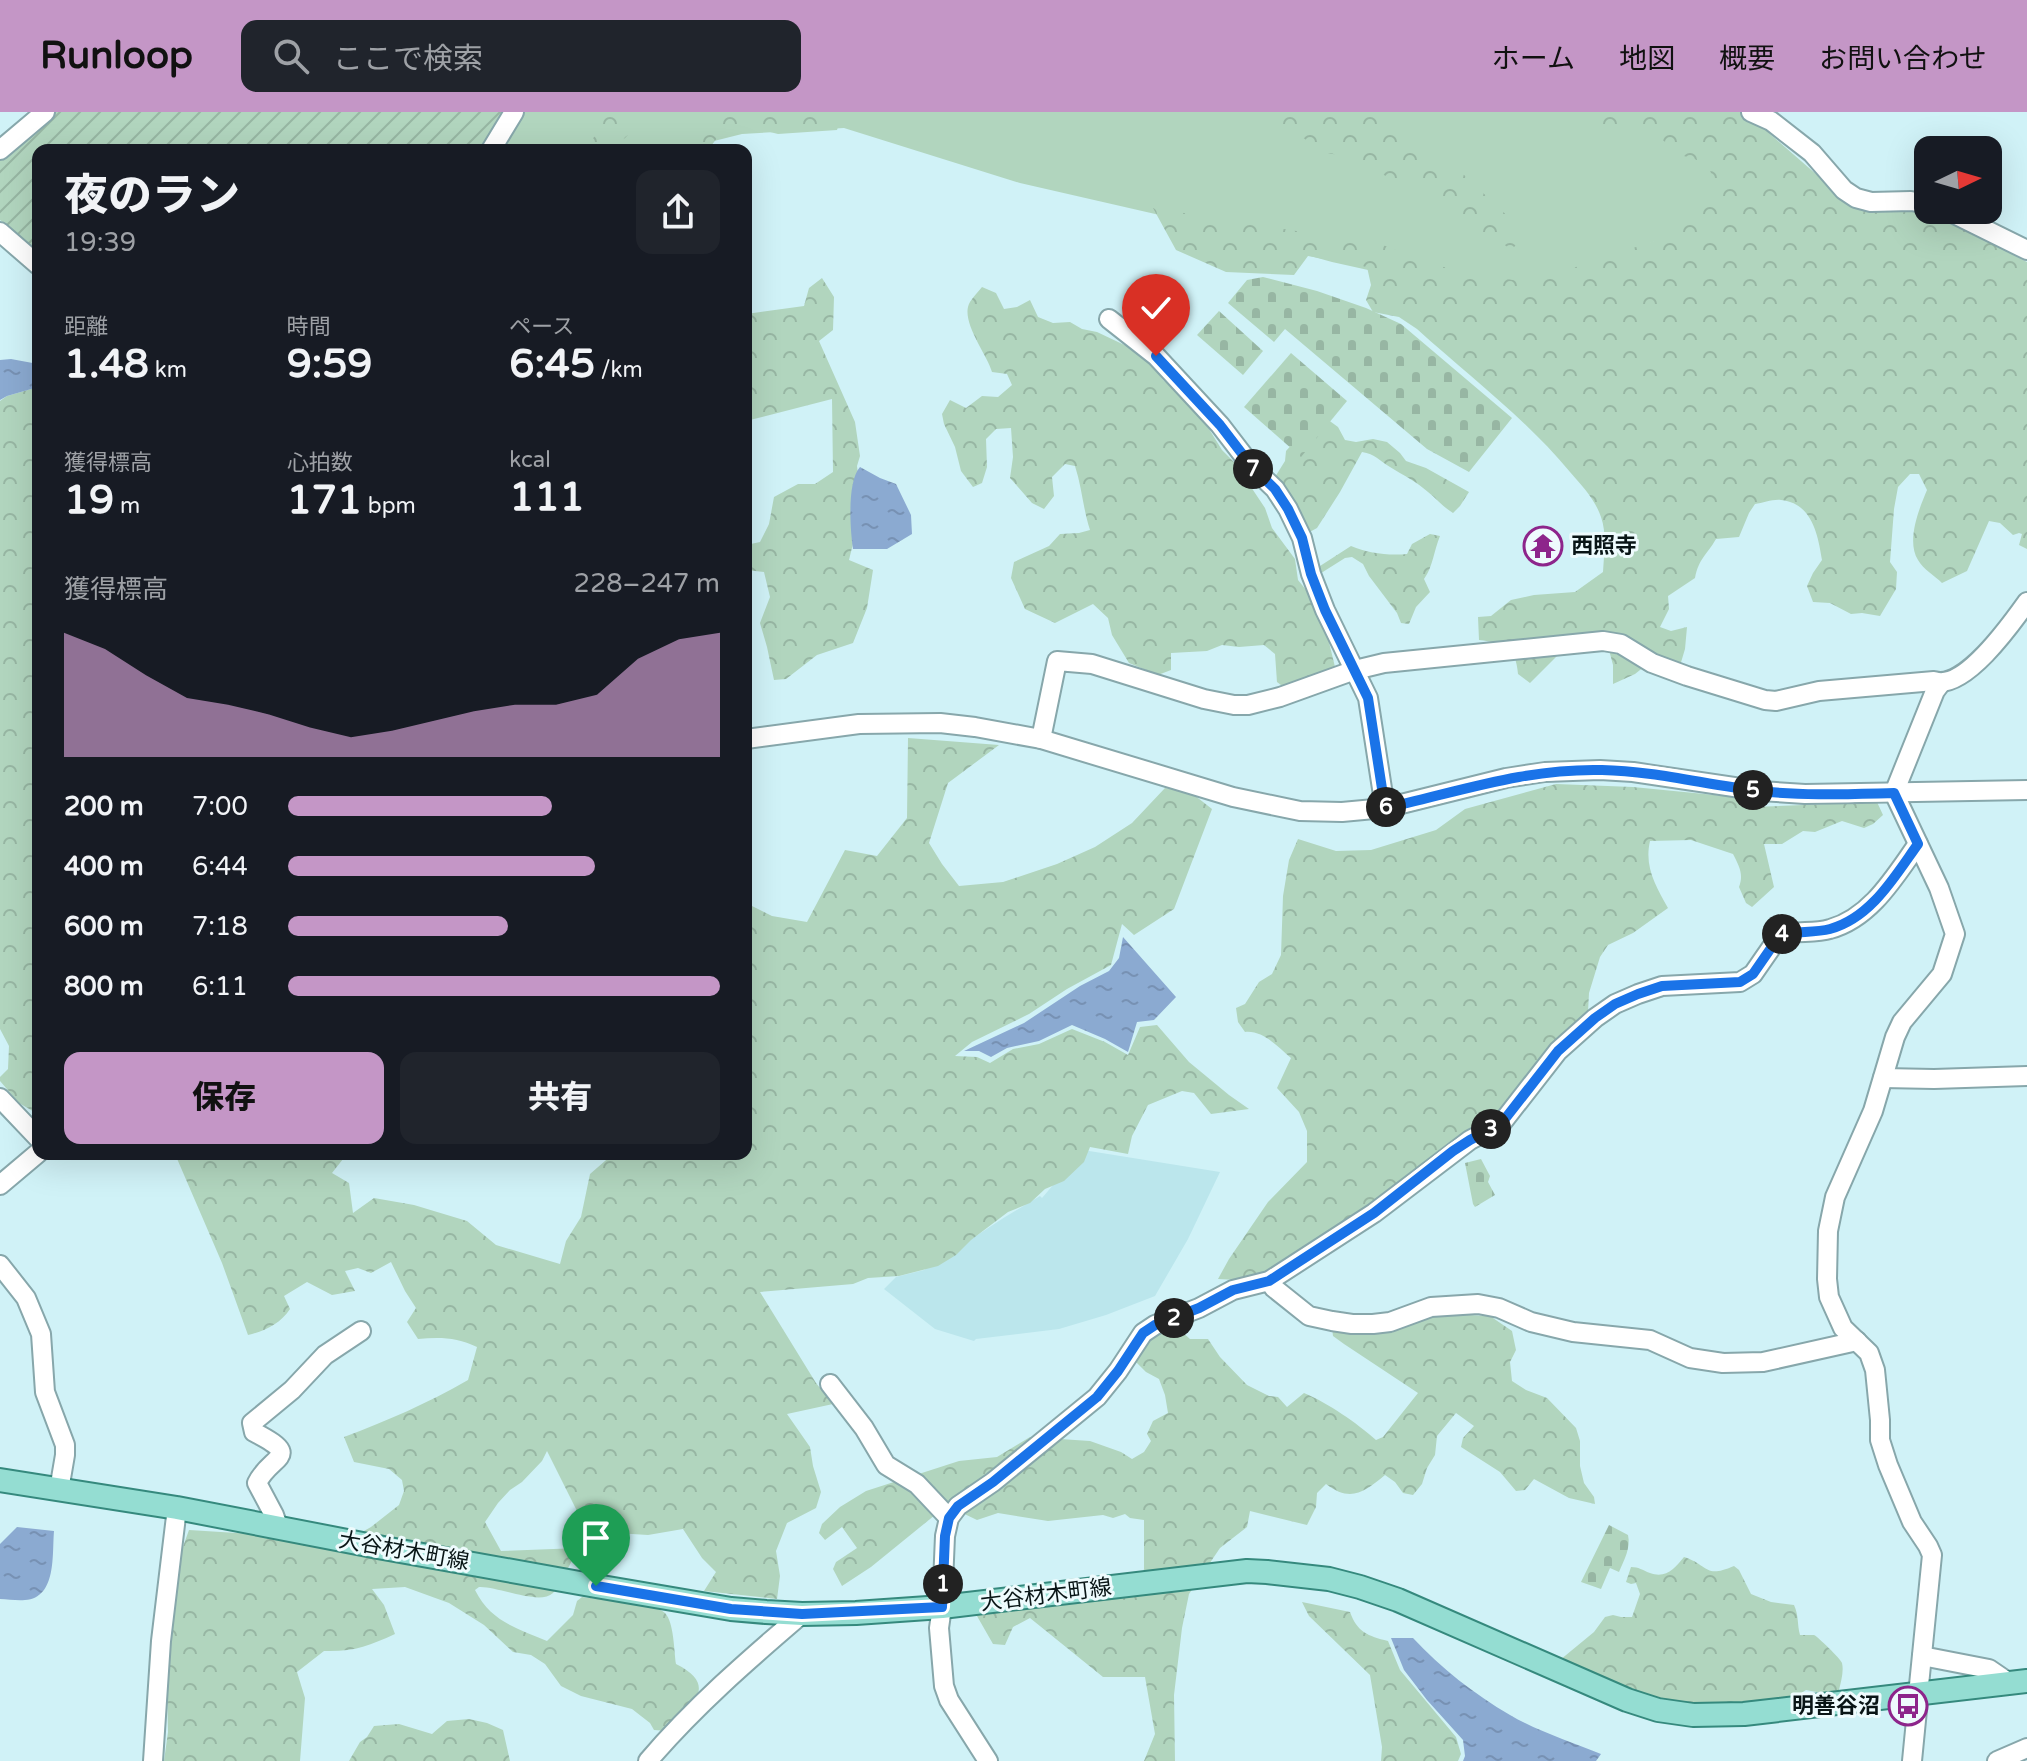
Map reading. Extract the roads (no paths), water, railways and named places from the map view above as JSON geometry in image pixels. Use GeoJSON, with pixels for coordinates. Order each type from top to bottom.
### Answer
{"type":"FeatureCollection","features":[{"type":"Feature","properties":{"kind":"main road","name":"大谷材木町線"},"geometry":{"type":"LineString","coordinates":[[0,1480],[177,1508],[279,1529],[717,1606],[802,1614],[942,1607],[1247,1571],[1329,1579],[1412,1606],[1627,1700],[1693,1715],[1744,1714],[2017,1681]]}},
{"type":"Feature","properties":{"kind":"street"},"geometry":{"type":"LineString","coordinates":[[0,150],[45,112]]}},
{"type":"Feature","properties":{"kind":"street"},"geometry":{"type":"LineString","coordinates":[[495,144],[514,112]]}},
{"type":"Feature","properties":{"kind":"street"},"geometry":{"type":"LineString","coordinates":[[1751,112],[1771,121],[1812,153],[1844,190],[1856,198],[1871,202],[1914,202]]}},
{"type":"Feature","properties":{"kind":"street"},"geometry":{"type":"LineString","coordinates":[[1974,224],[2027,250]]}},
{"type":"Feature","properties":{"kind":"street"},"geometry":{"type":"LineString","coordinates":[[0,232],[32,260]]}},
{"type":"Feature","properties":{"kind":"street"},"geometry":{"type":"LineString","coordinates":[[1109,319],[1156,356],[1220,425],[1253,468],[1275,489],[1288,509],[1302,538],[1325,610],[1368,698],[1385,808]]}},
{"type":"Feature","properties":{"kind":"street"},"geometry":{"type":"LineString","coordinates":[[1041,739],[1057,661],[1092,664],[1204,699],[1248,705],[1384,663],[1603,641],[1621,644],[1652,663],[1687,676],[1776,701],[1819,691],[1951,680],[1981,657],[2027,602]]}},
{"type":"Feature","properties":{"kind":"street"},"geometry":{"type":"LineString","coordinates":[[1912,1761],[1932,1555],[1912,1522],[1888,1465],[1880,1440],[1875,1370],[1869,1353],[1843,1328],[1829,1297],[1826,1260],[1835,1197],[1873,1111],[1895,1037],[1902,1022],[1942,974],[1955,934],[1939,888],[1894,793],[1941,683]]}},
{"type":"Feature","properties":{"kind":"street"},"geometry":{"type":"LineString","coordinates":[[752,738],[859,724],[907,722],[975,727],[1041,739],[1233,797],[1300,811],[1342,812],[1385,808],[1506,778],[1545,772],[1600,770],[1805,794],[2027,790]]}},
{"type":"Feature","properties":{"kind":"street"},"geometry":{"type":"LineString","coordinates":[[988,1761],[949,1700],[944,1686],[939,1628],[945,1536],[949,1518],[958,1506],[1029,1455],[1097,1397],[1143,1333],[1233,1290],[1269,1281],[1374,1213],[1470,1140],[1501,1124],[1558,1051],[1615,1004],[1662,986],[1740,982],[1753,974],[1780,935],[1827,930],[1856,917],[1882,893],[1918,844]]}},
{"type":"Feature","properties":{"kind":"street"},"geometry":{"type":"LineString","coordinates":[[1883,1078],[2027,1076]]}},
{"type":"Feature","properties":{"kind":"street"},"geometry":{"type":"LineString","coordinates":[[0,1098],[32,1132]]}},
{"type":"Feature","properties":{"kind":"street"},"geometry":{"type":"LineString","coordinates":[[0,1185],[32,1158]]}},
{"type":"Feature","properties":{"kind":"street"},"geometry":{"type":"LineString","coordinates":[[0,1265],[26,1298],[41,1334],[45,1392],[65,1445],[59,1490]]}},
{"type":"Feature","properties":{"kind":"street"},"geometry":{"type":"LineString","coordinates":[[1269,1281],[1309,1316],[1332,1321],[1373,1324],[1390,1322],[1431,1307],[1478,1304],[1573,1332],[1650,1340],[1690,1358],[1723,1363],[1763,1362],[1857,1341]]}},
{"type":"Feature","properties":{"kind":"street"},"geometry":{"type":"LineString","coordinates":[[279,1529],[257,1483],[262,1473],[278,1461],[280,1448],[254,1432],[252,1423],[292,1390],[325,1355],[361,1331]]}},
{"type":"Feature","properties":{"kind":"street"},"geometry":{"type":"LineString","coordinates":[[830,1384],[864,1428],[886,1465],[917,1484],[949,1518]]}},
{"type":"Feature","properties":{"kind":"street"},"geometry":{"type":"LineString","coordinates":[[153,1761],[161,1641],[177,1508]]}},
{"type":"Feature","properties":{"kind":"street"},"geometry":{"type":"LineString","coordinates":[[648,1761],[703,1700],[802,1614]]}},
{"type":"Feature","properties":{"kind":"street"},"geometry":{"type":"LineString","coordinates":[[1922,1656],[1989,1669],[2017,1681]]}},
{"type":"Feature","properties":{"kind":"street"},"geometry":{"type":"LineString","coordinates":[[1997,1761],[2027,1748]]}},
{"type":"Feature","properties":{"kind":"water"},"geometry":{"type":"Polygon","coordinates":[[[0,360],[32,363],[32,389],[0,400],[0,360]]]}},
{"type":"Feature","properties":{"kind":"water"},"geometry":{"type":"Polygon","coordinates":[[[860,467],[896,484],[911,515],[912,534],[887,549],[853,549],[851,494],[860,467]]]}},
{"type":"Feature","properties":{"kind":"water"},"geometry":{"type":"Polygon","coordinates":[[[1123,937],[1176,997],[1154,1020],[1137,1022],[1128,1052],[1072,1025],[1039,1041],[1007,1048],[991,1057],[979,1051],[964,1051],[1024,1023],[1109,971],[1119,958],[1123,937]]]}},
{"type":"Feature","properties":{"kind":"water"},"geometry":{"type":"Polygon","coordinates":[[[17,1527],[54,1531],[51,1573],[43,1592],[35,1597],[0,1599],[0,1544],[17,1527]]]}},
{"type":"Feature","properties":{"kind":"water"},"geometry":{"type":"Polygon","coordinates":[[[1391,1638],[1413,1638],[1447,1670],[1497,1707],[1531,1726],[1601,1754],[1596,1761],[1463,1761],[1463,1740],[1404,1670],[1391,1638]]]}},
{"type":"Feature","properties":{"kind":"place","name":"西照寺"},"geometry":{"type":"Point","coordinates":[1543,546]}},
{"type":"Feature","properties":{"kind":"place","name":"明善谷沼"},"geometry":{"type":"Point","coordinates":[1908,1706]}}]}
